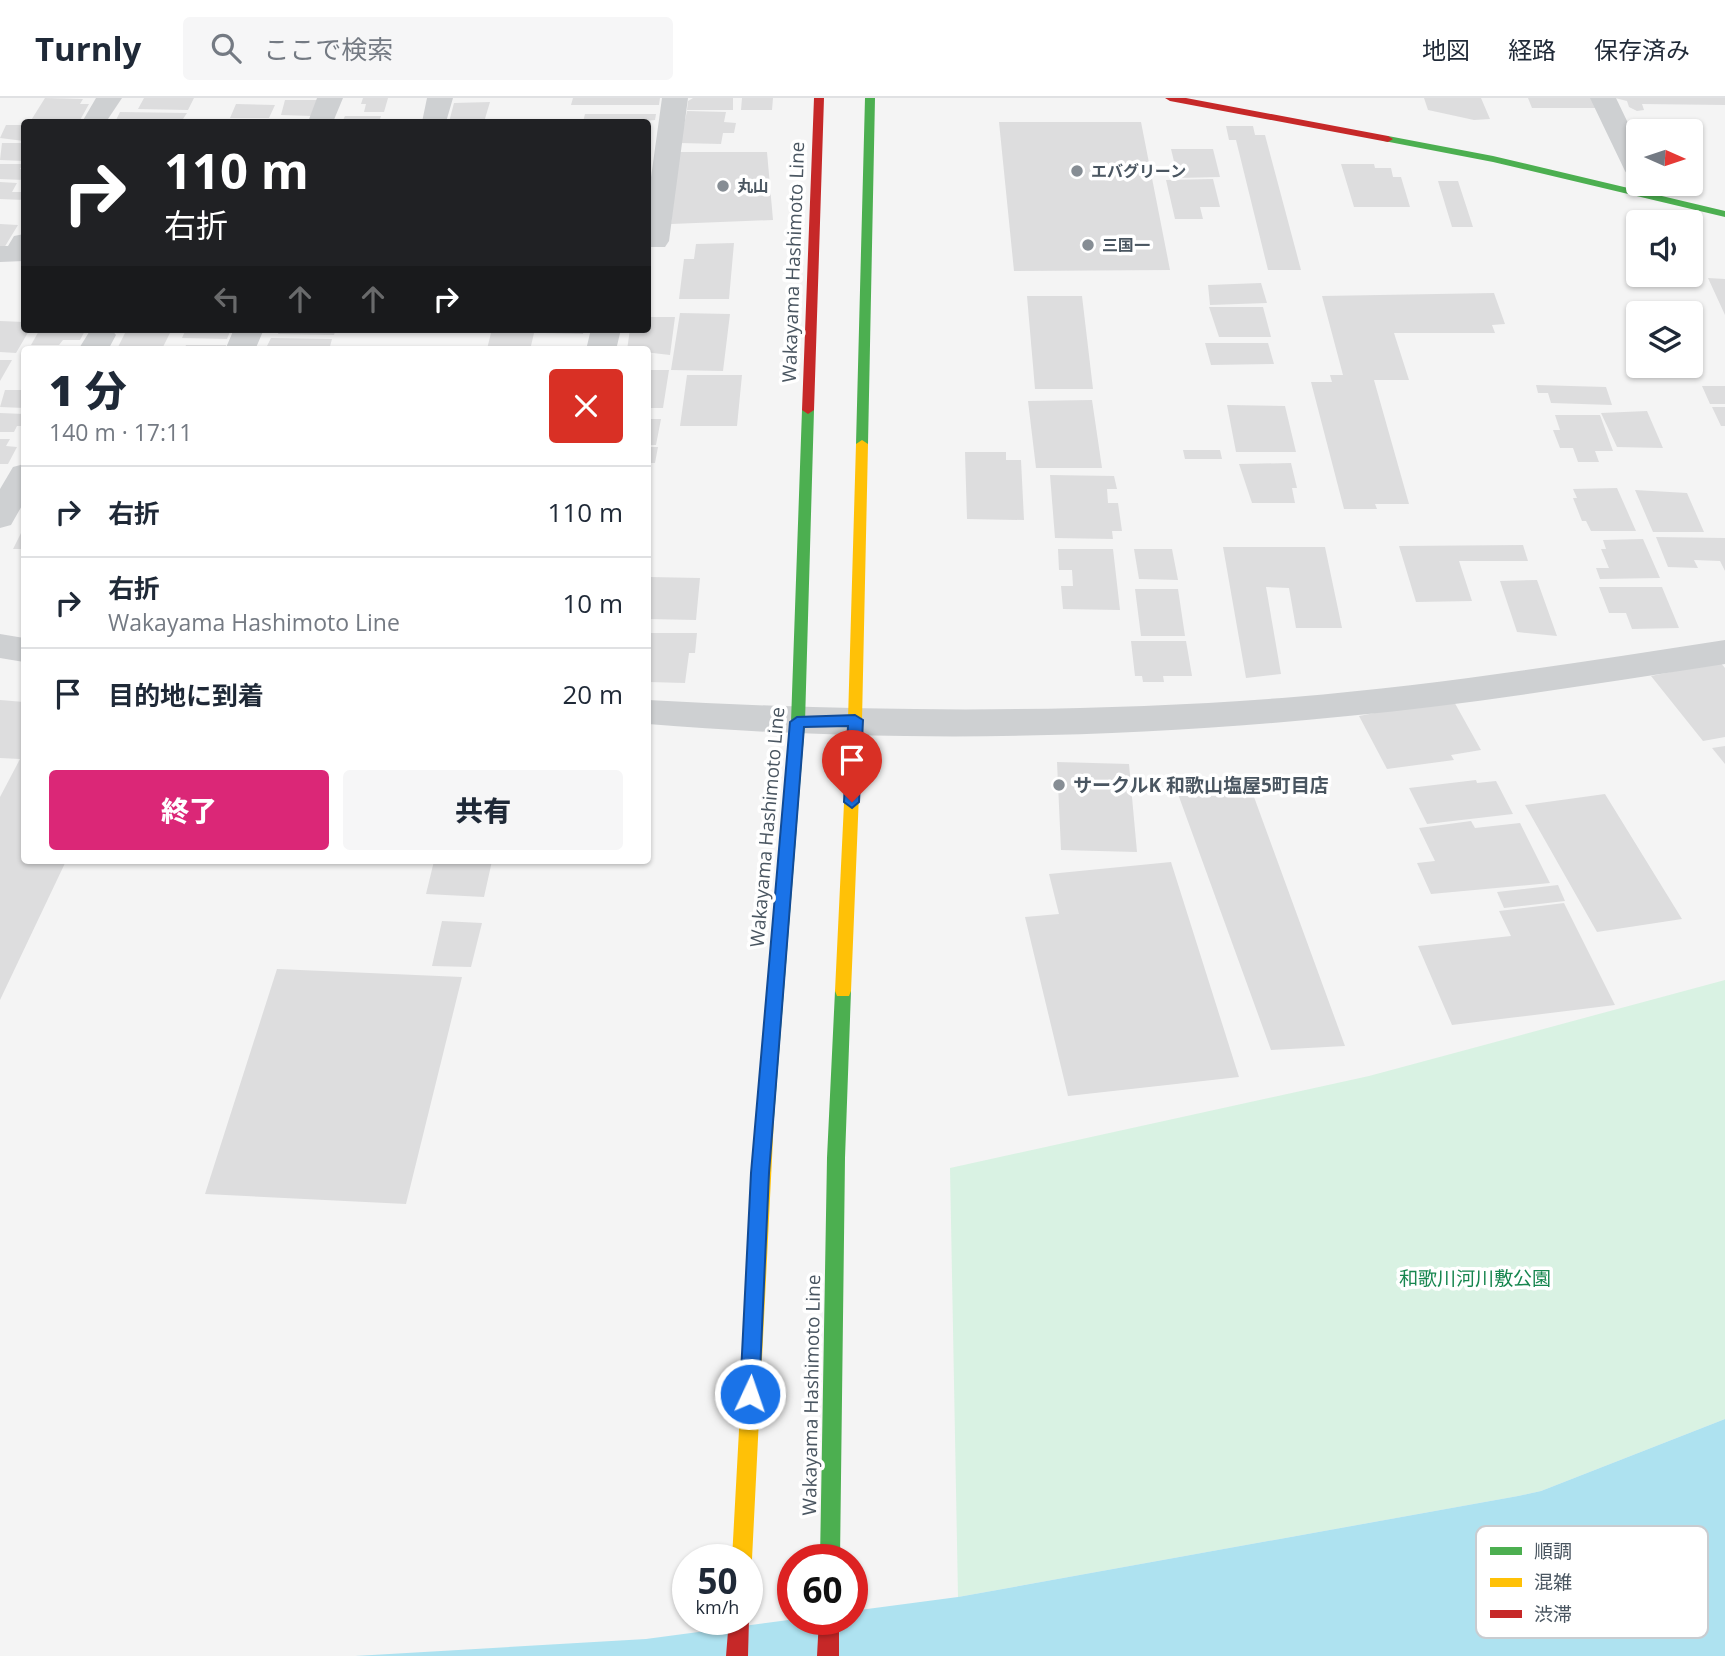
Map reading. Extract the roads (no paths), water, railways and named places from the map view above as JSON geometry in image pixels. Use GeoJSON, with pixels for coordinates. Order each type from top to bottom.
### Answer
{"type":"FeatureCollection","features":[{"type":"Feature","properties":{"kind":"main road","name":"Wakayama Hashimoto Line"},"geometry":{"type":"LineString","coordinates":[[743,1544],[760,1173],[797,722],[819,98]]}},
{"type":"Feature","properties":{"kind":"main road","name":"Wakayama Hashimoto Line"},"geometry":{"type":"LineString","coordinates":[[830,1544],[836,1158],[855,720],[870,98]]}},
{"type":"Feature","properties":{"kind":"main road"},"geometry":{"type":"LineString","coordinates":[[1170,98],[1493,159],[1725,214]]}},
{"type":"Feature","properties":{"kind":"main road"},"geometry":{"type":"LineString","coordinates":[[737,1656],[738,1635]]}},
{"type":"Feature","properties":{"kind":"main road"},"geometry":{"type":"LineString","coordinates":[[828,1656],[829,1635]]}},
{"type":"Feature","properties":{"kind":"street"},"geometry":{"type":"LineString","coordinates":[[96,119],[109,98]]}},
{"type":"Feature","properties":{"kind":"street"},"geometry":{"type":"LineString","coordinates":[[322,119],[330,98]]}},
{"type":"Feature","properties":{"kind":"street"},"geometry":{"type":"LineString","coordinates":[[435,119],[440,98]]}},
{"type":"Feature","properties":{"kind":"street"},"geometry":{"type":"LineString","coordinates":[[655,241],[675,98]]}},
{"type":"Feature","properties":{"kind":"street"},"geometry":{"type":"LineString","coordinates":[[1603,98],[1626,160]]}},
{"type":"Feature","properties":{"kind":"street"},"geometry":{"type":"LineString","coordinates":[[0,254],[18,254],[21,248]]}},
{"type":"Feature","properties":{"kind":"street"},"geometry":{"type":"LineString","coordinates":[[0,518],[21,480]]}},
{"type":"Feature","properties":{"kind":"street"},"geometry":{"type":"LineString","coordinates":[[0,646],[21,650]]}},
{"type":"Feature","properties":{"kind":"street"},"geometry":{"type":"LineString","coordinates":[[651,712],[797,722],[1127,720],[1294,709],[1473,691],[1725,652]]}},
{"type":"Feature","properties":{"kind":"water"},"geometry":{"type":"Polygon","coordinates":[[[1725,1419],[1725,1656],[355,1656],[676,1635],[763,1635],[763,1623],[777,1622],[777,1635],[868,1635],[868,1609],[958,1597],[1541,1491],[1725,1419]]]}},
{"type":"Feature","properties":{"kind":"place","name":"エバグリーン"},"geometry":{"type":"Point","coordinates":[1077,171]}},
{"type":"Feature","properties":{"kind":"place","name":"丸山"},"geometry":{"type":"Point","coordinates":[723,186]}},
{"type":"Feature","properties":{"kind":"place","name":"三国一"},"geometry":{"type":"Point","coordinates":[1088,245]}},
{"type":"Feature","properties":{"kind":"place","name":"サークルK 和歌山塩屋5町目店"},"geometry":{"type":"Point","coordinates":[1059,785]}},
{"type":"Feature","properties":{"kind":"park label","name":"和歌川河川敷公園"},"geometry":{"type":"Point","coordinates":[1475,1278]}}]}
